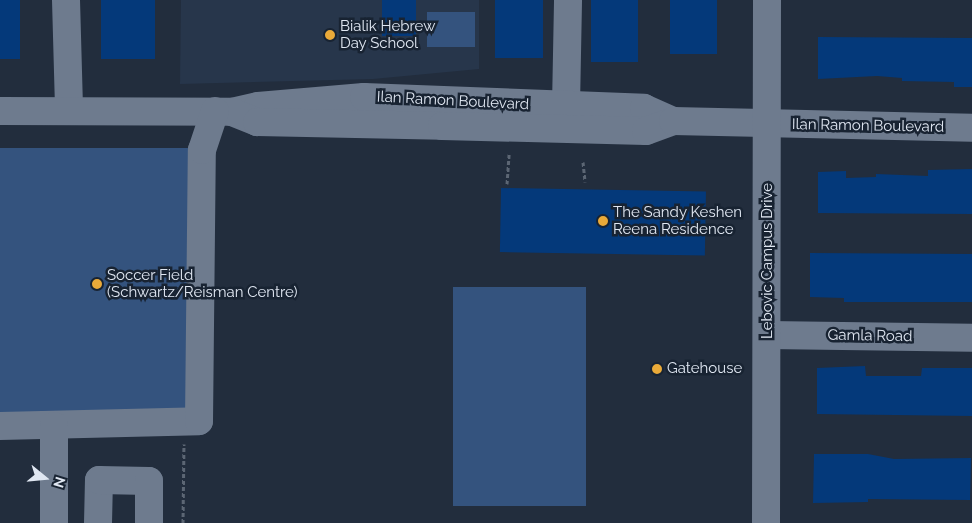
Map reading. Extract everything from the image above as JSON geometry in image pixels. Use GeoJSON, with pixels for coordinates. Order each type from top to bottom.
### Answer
{"type":"FeatureCollection","features":[{"type":"Feature","properties":{"kind":"street"},"geometry":{"type":"LineString","coordinates":[[66,0],[69,109]]}},
{"type":"Feature","properties":{"kind":"street"},"geometry":{"type":"LineString","coordinates":[[566,106],[568,0]]}},
{"type":"Feature","properties":{"kind":"street","name":"Lebovic Campus Drive"},"geometry":{"type":"LineString","coordinates":[[766,523],[768,335],[767,0]]}},
{"type":"Feature","properties":{"kind":"street","name":"Ilan Ramon Boulevard"},"geometry":{"type":"LineString","coordinates":[[0,110],[223,111],[258,106],[364,97],[644,108],[673,121]]}},
{"type":"Feature","properties":{"kind":"street"},"geometry":{"type":"LineString","coordinates":[[0,426],[199,421],[202,150],[223,111]]}},
{"type":"Feature","properties":{"kind":"street","name":"Ilan Ramon Boulevard"},"geometry":{"type":"LineString","coordinates":[[223,111],[256,122],[452,127],[646,131],[673,121],[972,128]]}},
{"type":"Feature","properties":{"kind":"street","name":"Gamla Road"},"geometry":{"type":"LineString","coordinates":[[768,335],[972,338]]}},
{"type":"Feature","properties":{"kind":"street"},"geometry":{"type":"LineString","coordinates":[[54,426],[54,523]]}},
{"type":"Feature","properties":{"kind":"street"},"geometry":{"type":"LineString","coordinates":[[98,523],[99,480],[149,481],[149,523]]}},
{"type":"Feature","properties":{"kind":"path"},"geometry":{"type":"LineString","coordinates":[[507,184],[509,154]]}},
{"type":"Feature","properties":{"kind":"path"},"geometry":{"type":"LineString","coordinates":[[583,162],[585,182]]}},
{"type":"Feature","properties":{"kind":"path"},"geometry":{"type":"LineString","coordinates":[[183,523],[184,442]]}},
{"type":"Feature","properties":{"kind":"shaded area","name":"Bialik Hebrew Day School"},"geometry":{"type":"Polygon","coordinates":[[[181,0],[479,0],[479,69],[373,79],[180,84],[181,0]]]}},
{"type":"Feature","properties":{"kind":"shaded area"},"geometry":{"type":"Polygon","coordinates":[[[427,12],[475,12],[475,47],[427,47],[427,12]]]}},
{"type":"Feature","properties":{"kind":"shaded area","name":"Soccer Field (Schwartz/Reisman Centre)"},"geometry":{"type":"Polygon","coordinates":[[[0,148],[194,148],[194,419],[0,419],[0,148]]]}},
{"type":"Feature","properties":{"kind":"shaded area"},"geometry":{"type":"Polygon","coordinates":[[[453,287],[586,287],[586,506],[453,506],[453,287]]]}},
{"type":"Feature","properties":{"kind":"building"},"geometry":{"type":"Polygon","coordinates":[[[0,0],[20,0],[20,59],[0,59],[0,0]]]}},
{"type":"Feature","properties":{"kind":"building"},"geometry":{"type":"Polygon","coordinates":[[[101,0],[155,0],[155,59],[101,59],[101,0]]]}},
{"type":"Feature","properties":{"kind":"building"},"geometry":{"type":"Polygon","coordinates":[[[382,0],[416,0],[416,36],[382,36],[382,0]]]}},
{"type":"Feature","properties":{"kind":"building"},"geometry":{"type":"Polygon","coordinates":[[[495,0],[543,0],[543,58],[495,58],[495,0]]]}},
{"type":"Feature","properties":{"kind":"building"},"geometry":{"type":"Polygon","coordinates":[[[591,0],[638,0],[638,62],[591,62],[591,0]]]}},
{"type":"Feature","properties":{"kind":"building"},"geometry":{"type":"Polygon","coordinates":[[[670,0],[717,0],[717,54],[670,54],[670,0]]]}},
{"type":"Feature","properties":{"kind":"building"},"geometry":{"type":"Polygon","coordinates":[[[818,37],[972,38],[972,87],[954,87],[954,82],[902,81],[902,78],[877,76],[818,79],[818,37]]]}},
{"type":"Feature","properties":{"kind":"building"},"geometry":{"type":"Polygon","coordinates":[[[972,169],[972,214],[818,213],[818,172],[846,171],[846,178],[876,177],[876,174],[928,176],[928,170],[972,169]]]}},
{"type":"Feature","properties":{"kind":"building","name":"The Sandy Keshen Reena Residence"},"geometry":{"type":"Polygon","coordinates":[[[501,188],[706,192],[705,256],[500,252],[501,188]]]}},
{"type":"Feature","properties":{"kind":"building"},"geometry":{"type":"Polygon","coordinates":[[[810,253],[972,254],[972,302],[844,302],[844,298],[810,297],[810,253]]]}},
{"type":"Feature","properties":{"kind":"building"},"geometry":{"type":"Polygon","coordinates":[[[865,366],[866,376],[921,376],[922,368],[972,368],[972,416],[817,414],[817,368],[865,366]]]}},
{"type":"Feature","properties":{"kind":"building"},"geometry":{"type":"Polygon","coordinates":[[[814,454],[868,454],[894,459],[971,458],[970,500],[868,499],[868,502],[813,503],[814,454]]]}},
{"type":"Feature","properties":{"kind":"place","name":"Bialik Hebrew Day School"},"geometry":{"type":"Point","coordinates":[330,35]}},
{"type":"Feature","properties":{"kind":"place","name":"The Sandy Keshen Reena Residence"},"geometry":{"type":"Point","coordinates":[603,221]}},
{"type":"Feature","properties":{"kind":"place","name":"Soccer Field (Schwartz/Reisman Centre)"},"geometry":{"type":"Point","coordinates":[97,284]}},
{"type":"Feature","properties":{"kind":"place","name":"Gatehouse"},"geometry":{"type":"Point","coordinates":[657,369]}}]}
